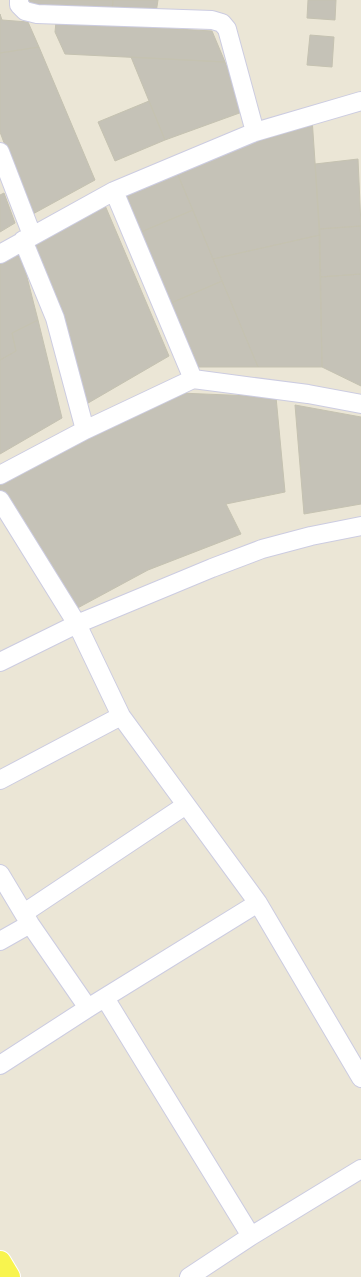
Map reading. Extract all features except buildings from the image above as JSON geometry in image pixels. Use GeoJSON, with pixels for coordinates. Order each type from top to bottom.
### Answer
{"type":"FeatureCollection","features":[{"type":"Feature","properties":{"kind":"main road"},"geometry":{"type":"LineString","coordinates":[[0,1262],[9,1277]]}},
{"type":"Feature","properties":{"kind":"street"},"geometry":{"type":"LineString","coordinates":[[19,0],[19,4],[25,11],[37,14],[212,20],[222,22],[227,29],[255,132]]}},
{"type":"Feature","properties":{"kind":"street"},"geometry":{"type":"LineString","coordinates":[[0,254],[114,191],[255,132],[361,101]]}},
{"type":"Feature","properties":{"kind":"street"},"geometry":{"type":"LineString","coordinates":[[0,152],[55,318],[85,430]]}},
{"type":"Feature","properties":{"kind":"street"},"geometry":{"type":"LineString","coordinates":[[114,191],[193,378]]}},
{"type":"Feature","properties":{"kind":"street"},"geometry":{"type":"LineString","coordinates":[[0,475],[85,430],[193,378],[308,394],[361,404]]}},
{"type":"Feature","properties":{"kind":"street"},"geometry":{"type":"LineString","coordinates":[[0,500],[77,624],[122,716],[258,903],[361,1078]]}},
{"type":"Feature","properties":{"kind":"street"},"geometry":{"type":"LineString","coordinates":[[0,662],[77,624],[262,549],[311,536],[361,526]]}},
{"type":"Feature","properties":{"kind":"street"},"geometry":{"type":"LineString","coordinates":[[0,780],[122,716]]}},
{"type":"Feature","properties":{"kind":"street"},"geometry":{"type":"LineString","coordinates":[[0,941],[27,918],[186,805]]}},
{"type":"Feature","properties":{"kind":"street"},"geometry":{"type":"LineString","coordinates":[[0,874],[27,918],[88,1008]]}},
{"type":"Feature","properties":{"kind":"street"},"geometry":{"type":"LineString","coordinates":[[0,1065],[88,1008],[258,903]]}},
{"type":"Feature","properties":{"kind":"street"},"geometry":{"type":"LineString","coordinates":[[105,998],[251,1236]]}},
{"type":"Feature","properties":{"kind":"street"},"geometry":{"type":"LineString","coordinates":[[189,1277],[251,1236],[361,1169]]}}]}
